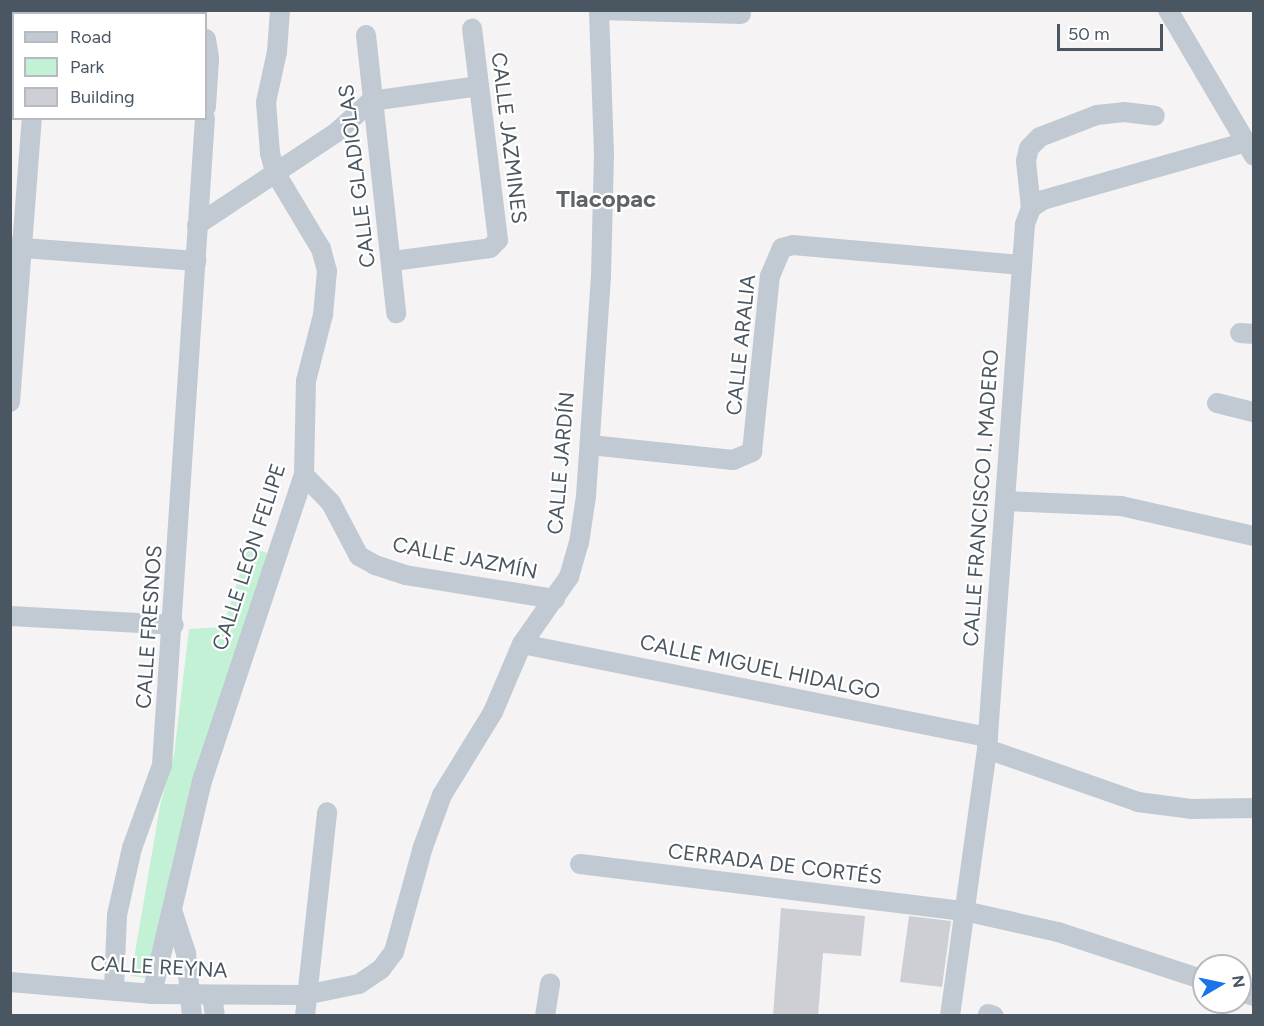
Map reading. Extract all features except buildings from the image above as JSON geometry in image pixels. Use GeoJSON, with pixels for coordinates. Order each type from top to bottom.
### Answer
{"type":"FeatureCollection","features":[{"type":"Feature","properties":{"kind":"street","name":"CALLE LEÓN FELIPE"},"geometry":{"type":"LineString","coordinates":[[152,994],[202,781],[304,475],[306,381],[323,315],[327,271],[307,222],[275,172],[266,102],[277,52],[280,10]]}},
{"type":"Feature","properties":{"kind":"street"},"geometry":{"type":"LineString","coordinates":[[599,10],[741,14]]}},
{"type":"Feature","properties":{"kind":"street","name":"CALLE JARDÍN"},"geometry":{"type":"LineString","coordinates":[[305,995],[359,984],[381,969],[394,952],[423,847],[442,795],[484,729],[522,644],[569,577],[579,543],[590,445],[604,154],[599,10]]}},
{"type":"Feature","properties":{"kind":"street"},"geometry":{"type":"LineString","coordinates":[[1031,208],[1074,190],[1250,149],[1212,82],[1201,71],[1168,10]]}},
{"type":"Feature","properties":{"kind":"street"},"geometry":{"type":"LineString","coordinates":[[1177,10],[1209,66],[1212,82]]}},
{"type":"Feature","properties":{"kind":"street","name":"CALLE JAZMINES"},"geometry":{"type":"LineString","coordinates":[[393,261],[490,248],[498,240],[472,29]]}},
{"type":"Feature","properties":{"kind":"street","name":"CALLE GLADIOLAS"},"geometry":{"type":"LineString","coordinates":[[366,35],[371,101],[393,261],[396,313]]}},
{"type":"Feature","properties":{"kind":"street"},"geometry":{"type":"LineString","coordinates":[[197,225],[337,132],[371,101],[478,86]]}},
{"type":"Feature","properties":{"kind":"street","name":"CALLE FRANCISCO I. MADERO"},"geometry":{"type":"LineString","coordinates":[[950,1016],[987,743],[1025,224],[1031,208],[1026,161],[1029,148],[1040,137],[1097,115],[1124,112],[1155,116]]}},
{"type":"Feature","properties":{"kind":"street"},"geometry":{"type":"LineString","coordinates":[[10,402],[16,247],[32,120]]}},
{"type":"Feature","properties":{"kind":"street","name":"CALLE FRESNOS"},"geometry":{"type":"LineString","coordinates":[[114,989],[120,904],[132,848],[162,765],[174,625],[205,120]]}},
{"type":"Feature","properties":{"kind":"street","name":"CALLE ARALIA"},"geometry":{"type":"LineString","coordinates":[[590,445],[733,460],[752,452],[770,276],[782,248],[793,245],[1022,264]]}},
{"type":"Feature","properties":{"kind":"street"},"geometry":{"type":"LineString","coordinates":[[16,247],[196,261]]}},
{"type":"Feature","properties":{"kind":"street"},"geometry":{"type":"LineString","coordinates":[[1217,403],[1254,412]]}},
{"type":"Feature","properties":{"kind":"street","name":"CALLE JAZMÍN"},"geometry":{"type":"LineString","coordinates":[[304,475],[331,502],[359,556],[375,565],[405,574],[555,599]]}},
{"type":"Feature","properties":{"kind":"street"},"geometry":{"type":"LineString","coordinates":[[1006,501],[1121,506],[1254,536]]}},
{"type":"Feature","properties":{"kind":"street"},"geometry":{"type":"LineString","coordinates":[[10,616],[174,625]]}},
{"type":"Feature","properties":{"kind":"street","name":"CALLE MIGUEL HIDALGO"},"geometry":{"type":"LineString","coordinates":[[522,644],[987,743],[1138,802],[1191,809],[1254,808]]}},
{"type":"Feature","properties":{"kind":"street"},"geometry":{"type":"LineString","coordinates":[[304,1016],[327,812]]}},
{"type":"Feature","properties":{"kind":"street","name":"CERRADA DE CORTÉS"},"geometry":{"type":"LineString","coordinates":[[580,864],[964,911],[1058,932],[1192,976]]}},
{"type":"Feature","properties":{"kind":"street"},"geometry":{"type":"LineString","coordinates":[[172,910],[199,1002],[215,1016]]}},
{"type":"Feature","properties":{"kind":"street","name":"CALLE REYNA"},"geometry":{"type":"LineString","coordinates":[[10,982],[114,989],[199,1002],[305,995]]}},
{"type":"Feature","properties":{"kind":"street"},"geometry":{"type":"LineString","coordinates":[[545,1016],[550,984]]}},
{"type":"Feature","properties":{"kind":"green space"},"geometry":{"type":"Polygon","coordinates":[[[248,548],[272,554],[182,860],[163,980],[131,976],[160,806],[174,755],[189,629],[223,627],[248,548]]]}},
{"type":"Feature","properties":{"kind":"district","name":"Tlacopac"},"geometry":{"type":"Point","coordinates":[606,199]}}]}
